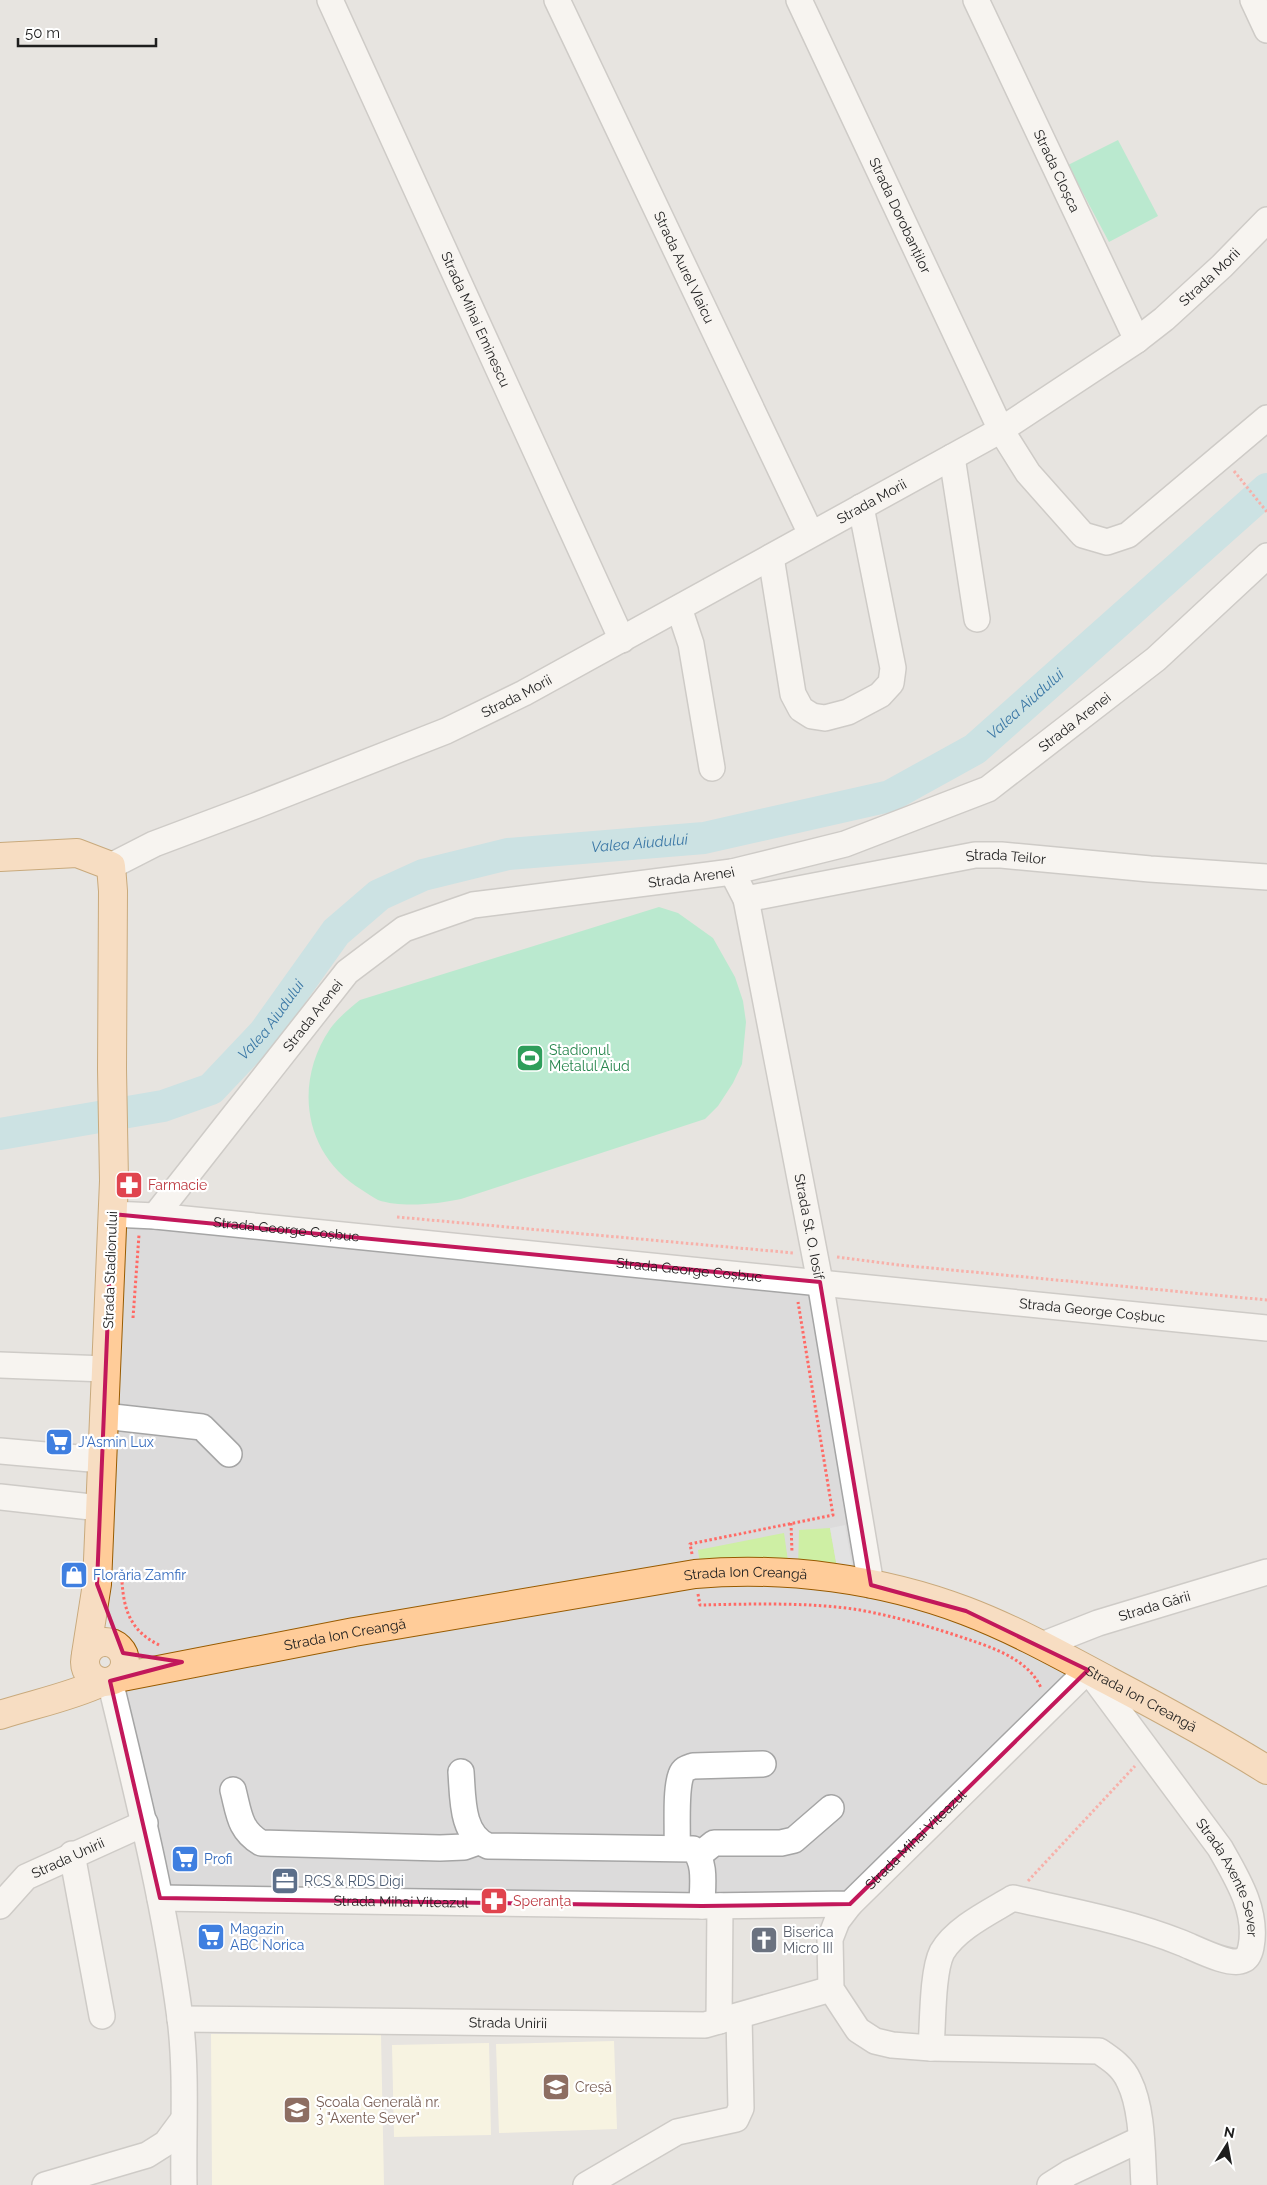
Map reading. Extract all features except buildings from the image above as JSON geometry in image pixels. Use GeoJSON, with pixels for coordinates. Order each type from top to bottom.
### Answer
{"type":"FeatureCollection","features":[{"type":"Feature","properties":{"kind":"main road"},"geometry":{"type":"LineString","coordinates":[[0,857],[77,853],[111,866]]}},
{"type":"Feature","properties":{"kind":"main road","name":"Strada Stadionului"},"geometry":{"type":"LineString","coordinates":[[111,866],[113,892],[112,1069],[114,1181],[100,1508],[109,1582],[115,1669]]}},
{"type":"Feature","properties":{"kind":"main road","name":"Strada Ion Creangă"},"geometry":{"type":"LineString","coordinates":[[0,1715],[46,1700],[69,1695],[115,1669],[188,1663],[354,1632],[695,1574],[725,1572],[793,1574],[871,1585],[914,1595],[966,1611],[1042,1645],[1159,1708],[1267,1770]]}},
{"type":"Feature","properties":{"kind":"main road","name":"Strada Stadionului"},"geometry":{"type":"LineString","coordinates":[[86,1657],[109,1582]]}},
{"type":"Feature","properties":{"kind":"main road","name":"Strada Ion Creangă"},"geometry":{"type":"LineString","coordinates":[[46,1700],[86,1657],[95,1644],[103,1642],[116,1645],[115,1669]]}},
{"type":"Feature","properties":{"kind":"main road"},"geometry":{"type":"LineString","coordinates":[[86,1657],[87,1670],[91,1676],[115,1669]]}},
{"type":"Feature","properties":{"kind":"street","name":"Strada Mihai Eminescu"},"geometry":{"type":"LineString","coordinates":[[330,0],[622,640]]}},
{"type":"Feature","properties":{"kind":"street","name":"Strada Aurel Vlaicu"},"geometry":{"type":"LineString","coordinates":[[557,0],[811,534]]}},
{"type":"Feature","properties":{"kind":"street","name":"Strada Dorobanților"},"geometry":{"type":"LineString","coordinates":[[799,0],[1001,430]]}},
{"type":"Feature","properties":{"kind":"street","name":"Strada Cloșca"},"geometry":{"type":"LineString","coordinates":[[976,0],[1137,340]]}},
{"type":"Feature","properties":{"kind":"street"},"geometry":{"type":"LineString","coordinates":[[1253,0],[1267,30]]}},
{"type":"Feature","properties":{"kind":"street","name":"Strada Morii"},"geometry":{"type":"LineString","coordinates":[[111,866],[154,844],[326,779],[446,730],[524,693],[1001,430],[1137,340],[1196,292],[1267,220]]}},
{"type":"Feature","properties":{"kind":"street"},"geometry":{"type":"LineString","coordinates":[[1001,430],[1028,473],[1083,535],[1108,542],[1128,535],[1267,418]]}},
{"type":"Feature","properties":{"kind":"street"},"geometry":{"type":"LineString","coordinates":[[952,457],[977,619]]}},
{"type":"Feature","properties":{"kind":"street"},"geometry":{"type":"LineString","coordinates":[[771,557],[793,694],[801,709],[812,716],[825,718],[848,712],[880,695],[891,683],[893,668],[861,507]]}},
{"type":"Feature","properties":{"kind":"street","name":"Strada Arenei"},"geometry":{"type":"LineString","coordinates":[[151,1226],[347,972],[404,929],[473,905],[732,872],[845,844],[988,788],[1156,659],[1267,556]]}},
{"type":"Feature","properties":{"kind":"street"},"geometry":{"type":"LineString","coordinates":[[679,608],[691,644],[712,768]]}},
{"type":"Feature","properties":{"kind":"street","name":"Strada Teilor"},"geometry":{"type":"LineString","coordinates":[[746,899],[975,855],[1001,855],[1150,869],[1267,877]]}},
{"type":"Feature","properties":{"kind":"street","name":"Strada St. O. Iosif"},"geometry":{"type":"LineString","coordinates":[[732,872],[746,899],[820,1282],[871,1585]]}},
{"type":"Feature","properties":{"kind":"street","name":"Strada George Coșbuc"},"geometry":{"type":"LineString","coordinates":[[112,1214],[151,1226],[820,1282],[1267,1328]]}},
{"type":"Feature","properties":{"kind":"street"},"geometry":{"type":"LineString","coordinates":[[0,1365],[106,1369]]}},
{"type":"Feature","properties":{"kind":"street"},"geometry":{"type":"LineString","coordinates":[[104,1416],[202,1427],[230,1454]]}},
{"type":"Feature","properties":{"kind":"street"},"geometry":{"type":"LineString","coordinates":[[0,1451],[102,1460]]}},
{"type":"Feature","properties":{"kind":"street"},"geometry":{"type":"LineString","coordinates":[[0,1497],[100,1508]]}},
{"type":"Feature","properties":{"kind":"street","name":"Strada Gării"},"geometry":{"type":"LineString","coordinates":[[1042,1645],[1098,1623],[1267,1572]]}},
{"type":"Feature","properties":{"kind":"street"},"geometry":{"type":"LineString","coordinates":[[115,1669],[160,1898],[180,2019],[184,2069],[184,2185]]}},
{"type":"Feature","properties":{"kind":"street","name":"Strada Axente Sever"},"geometry":{"type":"LineString","coordinates":[[1013,1898],[1146,1928],[1221,1959],[1236,1962],[1244,1960],[1250,1953],[1252,1924],[1248,1904],[1220,1848],[1088,1670]]}},
{"type":"Feature","properties":{"kind":"street","name":"Strada Mihai Viteazul"},"geometry":{"type":"LineString","coordinates":[[160,1898],[711,1906],[850,1904],[1088,1670]]}},
{"type":"Feature","properties":{"kind":"street"},"geometry":{"type":"LineString","coordinates":[[586,2185],[677,2132],[736,2119],[741,2108],[711,1906],[701,1865],[688,1851],[679,1788],[681,1775],[685,1769],[693,1766],[763,1764]]}},
{"type":"Feature","properties":{"kind":"street"},"geometry":{"type":"LineString","coordinates":[[460,1772],[466,1817],[470,1830],[478,1842],[488,1846],[688,1851],[714,1843],[781,1843],[794,1840],[831,1808]]}},
{"type":"Feature","properties":{"kind":"street"},"geometry":{"type":"LineString","coordinates":[[233,1790],[242,1824],[250,1836],[262,1843],[440,1848],[464,1847],[478,1842]]}},
{"type":"Feature","properties":{"kind":"street","name":"Strada Unirii"},"geometry":{"type":"LineString","coordinates":[[0,1906],[26,1876],[145,1823]]}},
{"type":"Feature","properties":{"kind":"street"},"geometry":{"type":"LineString","coordinates":[[72,1854],[102,2016]]}},
{"type":"Feature","properties":{"kind":"street"},"geometry":{"type":"LineString","coordinates":[[931,2048],[937,1970],[943,1951],[965,1929],[1013,1898]]}},
{"type":"Feature","properties":{"kind":"street"},"geometry":{"type":"LineString","coordinates":[[850,1904],[837,1921],[830,1938],[831,1989],[858,2030],[875,2041],[892,2045],[931,2048],[1099,2052],[1114,2061],[1129,2080],[1136,2100],[1144,2185]]}},
{"type":"Feature","properties":{"kind":"street","name":"Strada Unirii"},"geometry":{"type":"LineString","coordinates":[[180,2019],[706,2025],[831,1989]]}},
{"type":"Feature","properties":{"kind":"street"},"geometry":{"type":"LineString","coordinates":[[45,2185],[147,2155],[166,2143],[183,2120]]}},
{"type":"Feature","properties":{"kind":"street"},"geometry":{"type":"LineString","coordinates":[[1050,2185],[1069,2173],[1141,2139]]}},
{"type":"Feature","properties":{"kind":"path"},"geometry":{"type":"LineString","coordinates":[[1221,455],[1267,512]]}},
{"type":"Feature","properties":{"kind":"path"},"geometry":{"type":"LineString","coordinates":[[392,1216],[814,1254],[909,1266],[1267,1300]]}},
{"type":"Feature","properties":{"kind":"path"},"geometry":{"type":"LineString","coordinates":[[133,1322],[138,1235],[151,1226]]}},
{"type":"Feature","properties":{"kind":"path"},"geometry":{"type":"LineString","coordinates":[[797,1297],[833,1515],[690,1544],[700,1605],[769,1604],[858,1610],[909,1620],[984,1645],[1013,1659],[1036,1676],[1041,1688],[1039,1693]]}},
{"type":"Feature","properties":{"kind":"path"},"geometry":{"type":"LineString","coordinates":[[791,1523],[793,1574]]}},
{"type":"Feature","properties":{"kind":"path"},"geometry":{"type":"LineString","coordinates":[[109,1582],[123,1600],[136,1629],[148,1640],[158,1645]]}},
{"type":"Feature","properties":{"kind":"path"},"geometry":{"type":"LineString","coordinates":[[1013,1898],[1148,1752]]}},
{"type":"Feature","properties":{"kind":"highlighted area"},"geometry":{"type":"Polygon","coordinates":[[[112,1214],[820,1282],[871,1585],[966,1611],[1088,1670],[850,1904],[702,1906],[160,1898],[110,1681],[182,1662],[123,1653],[97,1584],[112,1214]]]}},
{"type":"Feature","properties":{"kind":"shaded area"},"geometry":{"type":"Polygon","coordinates":[[[0,0],[1267,0],[1267,2185],[0,2185],[0,0]]]}},
{"type":"Feature","properties":{"kind":"shaded area"},"geometry":{"type":"Polygon","coordinates":[[[845,1525],[853,1571],[838,1573],[830,1528],[845,1525]]]}},
{"type":"Feature","properties":{"kind":"shaded area","name":"Școala Generală nr. 3 \"Axente Sever\""},"geometry":{"type":"Polygon","coordinates":[[[211,2034],[381,2035],[384,2185],[212,2185],[211,2034]]]}},
{"type":"Feature","properties":{"kind":"shaded area","name":"Creșă"},"geometry":{"type":"Polygon","coordinates":[[[614,2041],[617,2129],[499,2133],[496,2044],[614,2041]]]}},
{"type":"Feature","properties":{"kind":"shaded area"},"geometry":{"type":"Polygon","coordinates":[[[489,2043],[491,2135],[394,2137],[392,2045],[489,2043]]]}},
{"type":"Feature","properties":{"kind":"green space"},"geometry":{"type":"Polygon","coordinates":[[[1118,140],[1158,216],[1109,242],[1068,165],[1118,140]]]}},
{"type":"Feature","properties":{"kind":"green space","name":"Stadionul Metalul Aiud"},"geometry":{"type":"Polygon","coordinates":[[[659,907],[678,913],[713,938],[735,977],[743,1001],[746,1022],[742,1064],[733,1083],[718,1106],[705,1119],[461,1199],[431,1204],[408,1205],[378,1200],[342,1175],[327,1158],[317,1138],[310,1117],[311,1072],[318,1050],[330,1029],[340,1017],[360,1000],[659,907]]]}},
{"type":"Feature","properties":{"kind":"green space"},"geometry":{"type":"Polygon","coordinates":[[[830,1528],[838,1573],[798,1570],[799,1530],[830,1528]]]}},
{"type":"Feature","properties":{"kind":"green space"},"geometry":{"type":"Polygon","coordinates":[[[784,1533],[789,1568],[700,1565],[698,1550],[784,1533]]]}},
{"type":"Feature","properties":{"kind":"waterway","name":"Valea Aiudului"},"geometry":{"type":"LineString","coordinates":[[0,1134],[163,1106],[211,1089],[264,1033],[336,932],[379,895],[423,875],[508,854],[704,838],[890,796],[975,749],[1267,489]]}},
{"type":"Feature","properties":{"kind":"place","name":"Stadionul Metalul Aiud"},"geometry":{"type":"Point","coordinates":[530,1058]}},
{"type":"Feature","properties":{"kind":"place","name":"Farmacie"},"geometry":{"type":"Point","coordinates":[129,1185]}},
{"type":"Feature","properties":{"kind":"place","name":"J'Asmin Lux"},"geometry":{"type":"Point","coordinates":[59,1442]}},
{"type":"Feature","properties":{"kind":"place","name":"Florăria Zamfir"},"geometry":{"type":"Point","coordinates":[74,1575]}},
{"type":"Feature","properties":{"kind":"place","name":"Profi"},"geometry":{"type":"Point","coordinates":[185,1859]}},
{"type":"Feature","properties":{"kind":"place","name":"RCS & RDS Digi"},"geometry":{"type":"Point","coordinates":[285,1881]}},
{"type":"Feature","properties":{"kind":"place","name":"Speranța"},"geometry":{"type":"Point","coordinates":[494,1901]}},
{"type":"Feature","properties":{"kind":"place","name":"Magazin ABC Norica"},"geometry":{"type":"Point","coordinates":[211,1937]}},
{"type":"Feature","properties":{"kind":"place","name":"Biserica Micro III"},"geometry":{"type":"Point","coordinates":[764,1940]}},
{"type":"Feature","properties":{"kind":"place","name":"Creșă"},"geometry":{"type":"Point","coordinates":[556,2087]}},
{"type":"Feature","properties":{"kind":"place","name":"Școala Generală nr. 3 \"Axente Sever\""},"geometry":{"type":"Point","coordinates":[297,2110]}}]}
